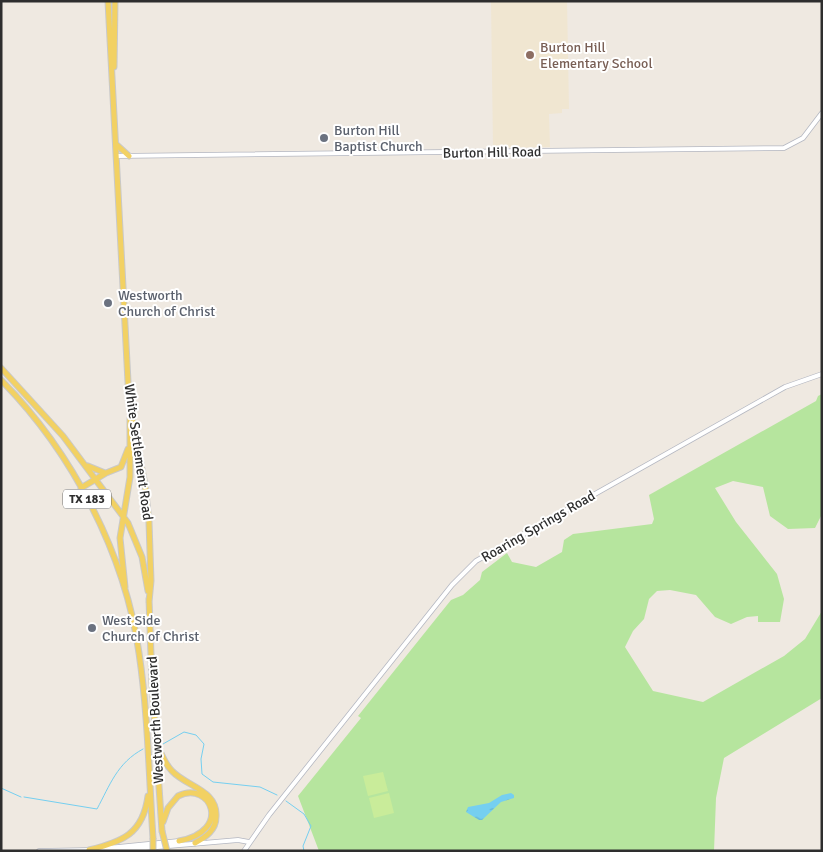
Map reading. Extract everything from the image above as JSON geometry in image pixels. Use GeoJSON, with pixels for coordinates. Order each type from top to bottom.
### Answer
{"type":"FeatureCollection","features":[{"type":"Feature","properties":{"kind":"main road","name":"White Settlement Road"},"geometry":{"type":"LineString","coordinates":[[108,1],[130,411],[145,485],[149,522],[151,582],[149,602]]}},
{"type":"Feature","properties":{"kind":"main road","name":"White Settlement Road"},"geometry":{"type":"LineString","coordinates":[[114,92],[115,1]]}},
{"type":"Feature","properties":{"kind":"main road"},"geometry":{"type":"LineString","coordinates":[[116,144],[129,156]]}},
{"type":"Feature","properties":{"kind":"main road","name":"Westworth Boulevard"},"geometry":{"type":"LineString","coordinates":[[1,368],[40,409],[96,478],[134,534],[142,557],[149,602],[155,739],[163,851]]}},
{"type":"Feature","properties":{"kind":"main road","name":"Westworth Boulevard"},"geometry":{"type":"LineString","coordinates":[[1,380],[47,434],[81,488],[108,546],[126,596],[140,665],[153,851]]}},
{"type":"Feature","properties":{"kind":"main road"},"geometry":{"type":"LineString","coordinates":[[126,596],[120,553],[123,518],[130,477],[130,411]]}},
{"type":"Feature","properties":{"kind":"main road"},"geometry":{"type":"LineString","coordinates":[[81,488],[96,478],[121,467],[125,461],[130,442]]}},
{"type":"Feature","properties":{"kind":"main road"},"geometry":{"type":"LineString","coordinates":[[85,464],[106,473]]}},
{"type":"Feature","properties":{"kind":"main road"},"geometry":{"type":"LineString","coordinates":[[140,665],[151,664]]}},
{"type":"Feature","properties":{"kind":"main road"},"geometry":{"type":"LineString","coordinates":[[145,717],[154,717]]}},
{"type":"Feature","properties":{"kind":"main road"},"geometry":{"type":"LineString","coordinates":[[155,739],[163,758],[173,772],[207,794],[215,806],[216,818],[214,829],[195,843]]}},
{"type":"Feature","properties":{"kind":"main road"},"geometry":{"type":"LineString","coordinates":[[89,850],[110,845],[132,833],[143,815],[149,786]]}},
{"type":"Feature","properties":{"kind":"main road"},"geometry":{"type":"LineString","coordinates":[[167,851],[162,828],[168,808],[178,796],[194,793],[204,798],[210,807],[212,817],[209,826],[202,834],[179,841]]}},
{"type":"Feature","properties":{"kind":"street","name":"Burton Hill Road"},"geometry":{"type":"LineString","coordinates":[[117,156],[784,148],[803,138],[822,113]]}},
{"type":"Feature","properties":{"kind":"street","name":"Roaring Springs Road"},"geometry":{"type":"LineString","coordinates":[[244,851],[249,842],[452,584],[476,561],[785,387],[822,374]]}},
{"type":"Feature","properties":{"kind":"street"},"geometry":{"type":"LineString","coordinates":[[40,851],[111,851],[238,840],[249,842]]}},
{"type":"Feature","properties":{"kind":"street"},"geometry":{"type":"LineString","coordinates":[[89,850],[179,841]]}},
{"type":"Feature","properties":{"kind":"shaded area","name":"Burton Hill Elementary School"},"geometry":{"type":"Polygon","coordinates":[[[491,1],[567,1],[569,109],[562,109],[562,113],[549,114],[550,147],[493,148],[491,1]]]}},
{"type":"Feature","properties":{"kind":"green space"},"geometry":{"type":"Polygon","coordinates":[[[822,394],[822,514],[815,528],[788,529],[770,516],[763,487],[733,481],[715,488],[736,522],[777,574],[784,599],[780,622],[758,622],[758,616],[747,617],[731,624],[715,617],[696,595],[670,590],[657,591],[649,599],[644,619],[633,631],[625,647],[653,691],[703,702],[784,656],[805,639],[822,611],[822,698],[724,758],[716,798],[714,851],[319,851],[298,796],[361,718],[358,716],[451,600],[463,595],[480,580],[482,572],[507,553],[512,562],[536,567],[562,552],[564,540],[573,534],[652,524],[654,519],[649,495],[816,401],[818,396],[822,394]]]}},
{"type":"Feature","properties":{"kind":"green space"},"geometry":{"type":"Polygon","coordinates":[[[383,772],[388,791],[368,796],[363,776],[383,772]]]}},
{"type":"Feature","properties":{"kind":"green space"},"geometry":{"type":"Polygon","coordinates":[[[389,793],[394,813],[374,818],[369,798],[389,793]]]}},
{"type":"Feature","properties":{"kind":"water"},"geometry":{"type":"Polygon","coordinates":[[[511,793],[514,795],[514,798],[501,802],[482,820],[466,812],[468,807],[489,803],[502,795],[511,793]]]}},
{"type":"Feature","properties":{"kind":"waterway"},"geometry":{"type":"LineString","coordinates":[[163,744],[184,732],[196,735],[204,744],[201,759],[202,774],[213,782],[260,787],[277,795]]}},
{"type":"Feature","properties":{"kind":"waterway"},"geometry":{"type":"LineString","coordinates":[[24,797],[97,809],[120,768],[143,749]]}},
{"type":"Feature","properties":{"kind":"waterway"},"geometry":{"type":"LineString","coordinates":[[1,788],[21,797]]}},
{"type":"Feature","properties":{"kind":"waterway"},"geometry":{"type":"LineString","coordinates":[[286,801],[304,814],[311,826],[303,846],[304,851]]}},
{"type":"Feature","properties":{"kind":"place","name":"Burton Hill Elementary School"},"geometry":{"type":"Point","coordinates":[530,55]}},
{"type":"Feature","properties":{"kind":"place","name":"Burton Hill Baptist Church"},"geometry":{"type":"Point","coordinates":[324,138]}},
{"type":"Feature","properties":{"kind":"place","name":"Westworth Church of Christ"},"geometry":{"type":"Point","coordinates":[108,303]}},
{"type":"Feature","properties":{"kind":"place","name":"West Side Church of Christ"},"geometry":{"type":"Point","coordinates":[92,628]}}]}
